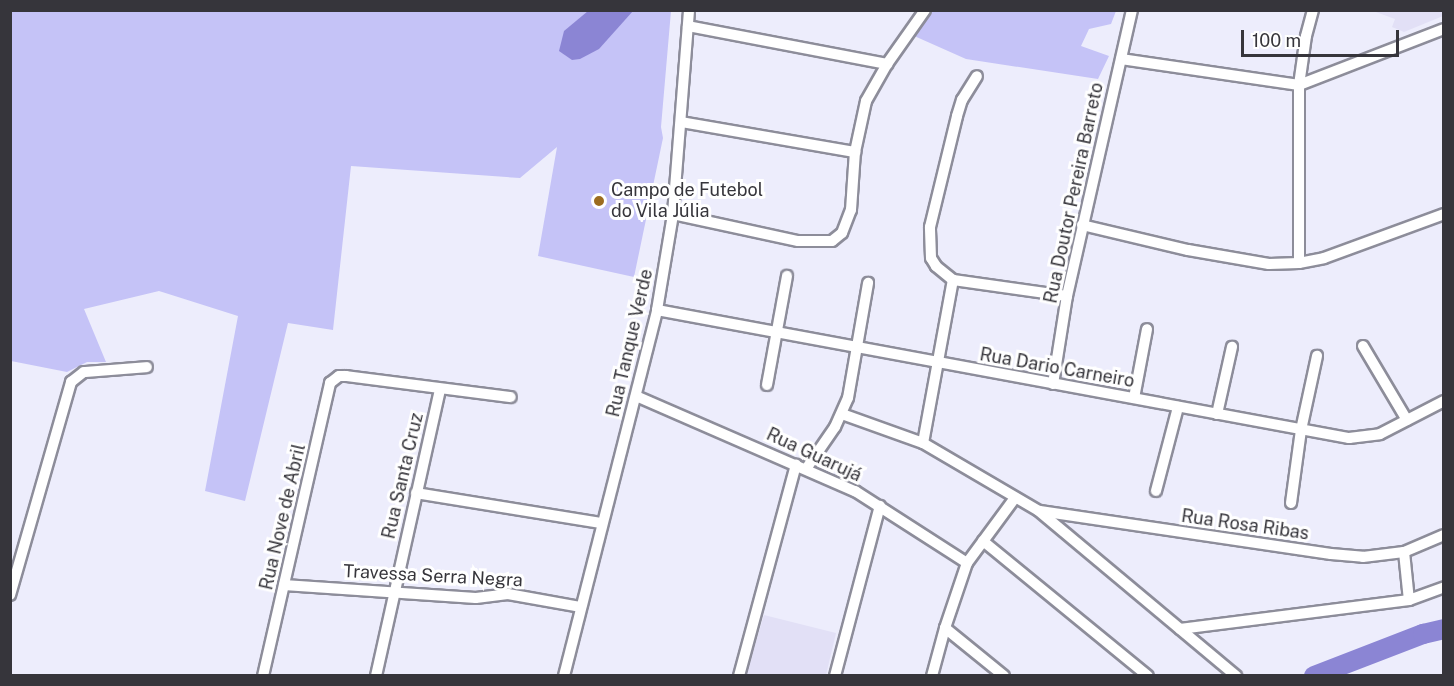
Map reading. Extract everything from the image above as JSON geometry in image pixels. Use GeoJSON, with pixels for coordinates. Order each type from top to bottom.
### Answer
{"type":"FeatureCollection","features":[{"type":"Feature","properties":{"kind":"street","name":"Rua Tanque Verde"},"geometry":{"type":"LineString","coordinates":[[564,675],[657,310],[673,214],[689,10]]}},
{"type":"Feature","properties":{"kind":"street"},"geometry":{"type":"LineString","coordinates":[[673,214],[798,241],[832,241],[842,232],[851,210],[855,152],[866,101],[887,64],[925,10]]}},
{"type":"Feature","properties":{"kind":"street","name":"Rua Doutor Pereira Barreto"},"geometry":{"type":"LineString","coordinates":[[1053,384],[1067,296],[1132,10]]}},
{"type":"Feature","properties":{"kind":"street"},"geometry":{"type":"LineString","coordinates":[[1299,263],[1299,85],[1306,36],[1313,10]]}},
{"type":"Feature","properties":{"kind":"street"},"geometry":{"type":"LineString","coordinates":[[688,26],[887,64]]}},
{"type":"Feature","properties":{"kind":"street"},"geometry":{"type":"LineString","coordinates":[[1121,59],[1299,85],[1443,29]]}},
{"type":"Feature","properties":{"kind":"street"},"geometry":{"type":"LineString","coordinates":[[977,76],[962,100],[930,227],[931,258],[936,266],[952,280],[1067,296]]}},
{"type":"Feature","properties":{"kind":"street"},"geometry":{"type":"LineString","coordinates":[[681,122],[855,152]]}},
{"type":"Feature","properties":{"kind":"street"},"geometry":{"type":"LineString","coordinates":[[1082,225],[1200,252],[1269,264],[1299,263],[1324,258],[1443,214]]}},
{"type":"Feature","properties":{"kind":"street"},"geometry":{"type":"LineString","coordinates":[[767,385],[787,276]]}},
{"type":"Feature","properties":{"kind":"street"},"geometry":{"type":"LineString","coordinates":[[923,443],[952,280]]}},
{"type":"Feature","properties":{"kind":"street"},"geometry":{"type":"LineString","coordinates":[[739,675],[801,467],[842,414],[858,347],[868,284]]}},
{"type":"Feature","properties":{"kind":"street","name":"Rua Dario Carneiro"},"geometry":{"type":"LineString","coordinates":[[657,310],[1356,439],[1380,434],[1443,401]]}},
{"type":"Feature","properties":{"kind":"street"},"geometry":{"type":"LineString","coordinates":[[1134,398],[1147,328]]}},
{"type":"Feature","properties":{"kind":"street"},"geometry":{"type":"LineString","coordinates":[[1217,414],[1232,346]]}},
{"type":"Feature","properties":{"kind":"street"},"geometry":{"type":"LineString","coordinates":[[1363,346],[1407,420]]}},
{"type":"Feature","properties":{"kind":"street"},"geometry":{"type":"LineString","coordinates":[[1291,503],[1301,430],[1317,356]]}},
{"type":"Feature","properties":{"kind":"street"},"geometry":{"type":"LineString","coordinates":[[10,595],[71,382],[84,372],[147,367]]}},
{"type":"Feature","properties":{"kind":"street","name":"Rua Nove de Abril"},"geometry":{"type":"LineString","coordinates":[[263,675],[330,383],[339,376],[346,376],[440,389]]}},
{"type":"Feature","properties":{"kind":"street"},"geometry":{"type":"LineString","coordinates":[[440,389],[511,397]]}},
{"type":"Feature","properties":{"kind":"street","name":"Rua Santa Cruz"},"geometry":{"type":"LineString","coordinates":[[376,675],[440,389]]}},
{"type":"Feature","properties":{"kind":"street","name":"Rua Guarujá"},"geometry":{"type":"LineString","coordinates":[[636,396],[801,467],[880,506],[968,563]]}},
{"type":"Feature","properties":{"kind":"street"},"geometry":{"type":"LineString","coordinates":[[1156,491],[1178,407]]}},
{"type":"Feature","properties":{"kind":"street"},"geometry":{"type":"LineString","coordinates":[[842,414],[923,443],[1039,511],[1236,675]]}},
{"type":"Feature","properties":{"kind":"street"},"geometry":{"type":"LineString","coordinates":[[416,493],[601,523]]}},
{"type":"Feature","properties":{"kind":"street"},"geometry":{"type":"LineString","coordinates":[[932,675],[945,628],[968,563],[1015,498]]}},
{"type":"Feature","properties":{"kind":"street"},"geometry":{"type":"LineString","coordinates":[[835,675],[880,506]]}},
{"type":"Feature","properties":{"kind":"street","name":"Rua Rosa Ribas"},"geometry":{"type":"LineString","coordinates":[[1039,511],[1331,555],[1363,556],[1404,552],[1443,535]]}},
{"type":"Feature","properties":{"kind":"street"},"geometry":{"type":"LineString","coordinates":[[983,541],[1148,675]]}},
{"type":"Feature","properties":{"kind":"street"},"geometry":{"type":"LineString","coordinates":[[1404,552],[1409,600]]}},
{"type":"Feature","properties":{"kind":"street","name":"Travessa Serra Negra"},"geometry":{"type":"LineString","coordinates":[[285,585],[477,598],[508,594],[580,607]]}},
{"type":"Feature","properties":{"kind":"street"},"geometry":{"type":"LineString","coordinates":[[1180,629],[1409,600],[1443,587]]}},
{"type":"Feature","properties":{"kind":"street"},"geometry":{"type":"LineString","coordinates":[[945,628],[1004,675]]}},
{"type":"Feature","properties":{"kind":"shaded area"},"geometry":{"type":"Polygon","coordinates":[[[10,11],[671,11],[661,127],[663,138],[634,277],[538,256],[557,147],[520,178],[351,166],[333,330],[288,323],[245,501],[205,491],[238,316],[159,291],[84,309],[106,362],[87,362],[67,372],[11,361],[10,11]]]}},
{"type":"Feature","properties":{"kind":"shaded area"},"geometry":{"type":"Polygon","coordinates":[[[588,11],[633,11],[599,49],[580,59],[572,60],[559,51],[564,31],[588,11]]]}},
{"type":"Feature","properties":{"kind":"shaded area"},"geometry":{"type":"Polygon","coordinates":[[[929,11],[1116,11],[1111,24],[1089,29],[1081,46],[1109,56],[1098,79],[966,59],[912,35],[929,11]]]}},
{"type":"Feature","properties":{"kind":"shaded area"},"geometry":{"type":"Polygon","coordinates":[[[1373,11],[1443,11],[1443,16],[1404,32],[1392,27],[1395,19],[1373,11]]]}},
{"type":"Feature","properties":{"kind":"shaded area"},"geometry":{"type":"Polygon","coordinates":[[[764,615],[836,633],[826,675],[746,675],[764,615]]]}},
{"type":"Feature","properties":{"kind":"waterway"},"geometry":{"type":"LineString","coordinates":[[1314,676],[1423,634],[1444,629]]}},
{"type":"Feature","properties":{"kind":"place","name":"Campo de Futebol do Vila Júlia"},"geometry":{"type":"Point","coordinates":[599,201]}}]}
